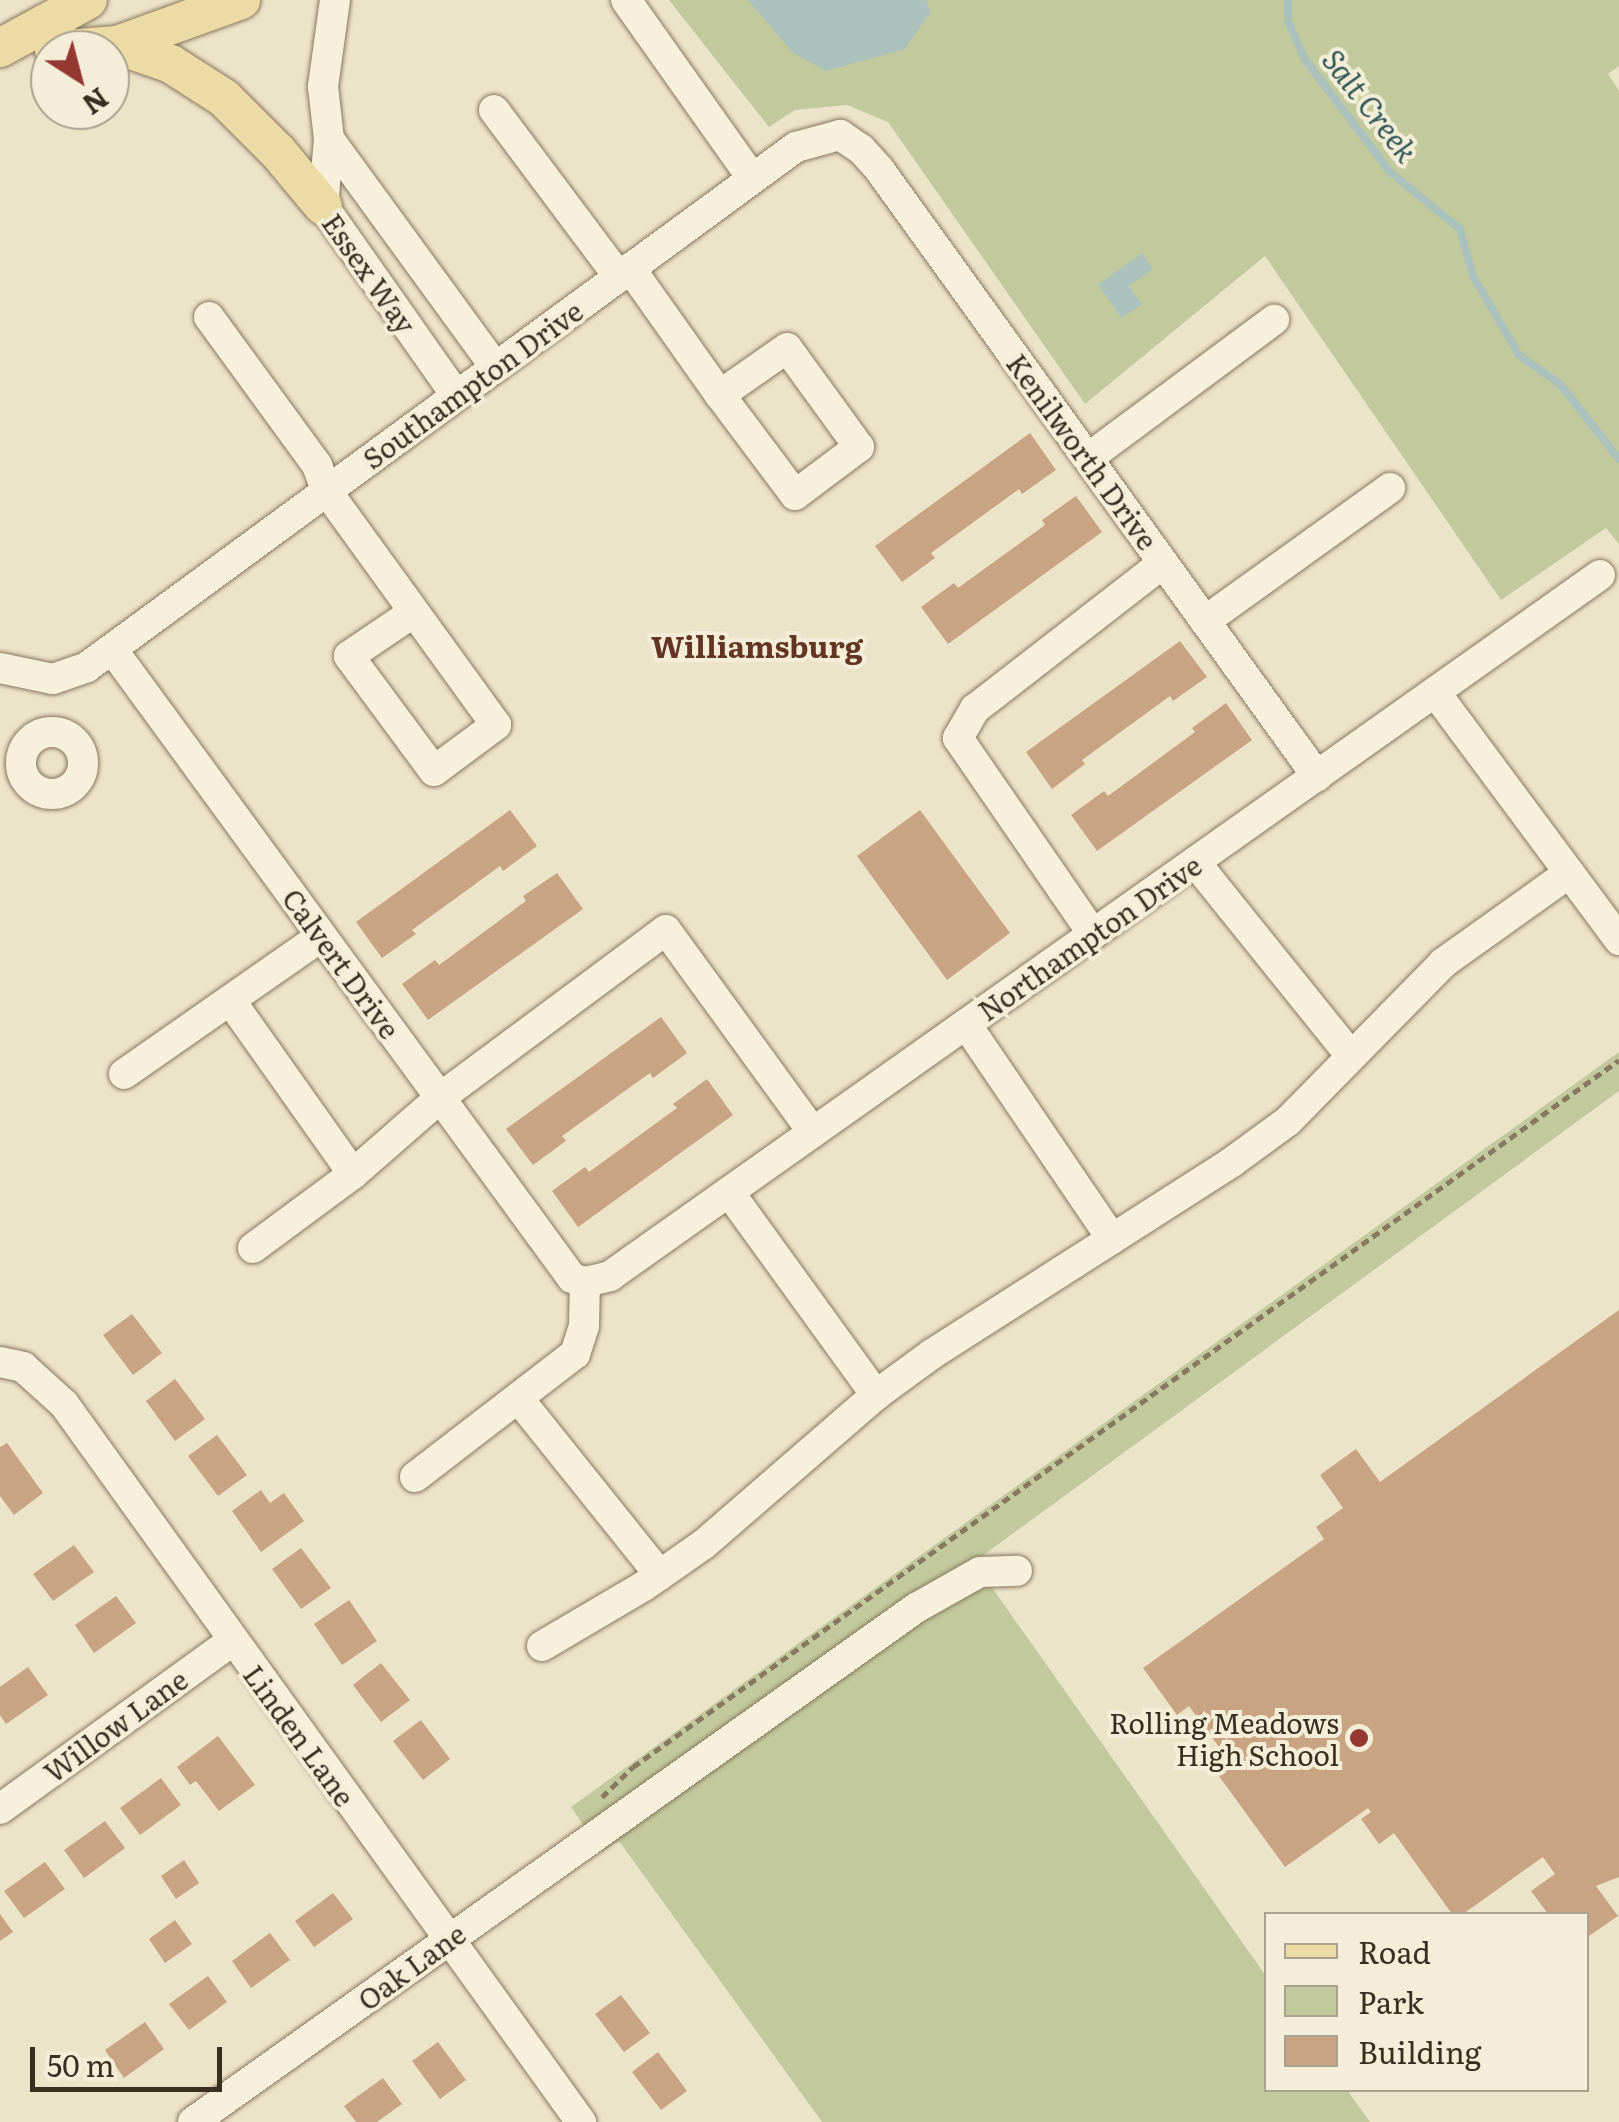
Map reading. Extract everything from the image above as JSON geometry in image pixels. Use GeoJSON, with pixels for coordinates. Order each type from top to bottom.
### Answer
{"type":"FeatureCollection","features":[{"type":"Feature","properties":{"kind":"main road"},"geometry":{"type":"LineString","coordinates":[[0,51],[88,0]]}},
{"type":"Feature","properties":{"kind":"main road"},"geometry":{"type":"LineString","coordinates":[[130,40],[241,0]]}},
{"type":"Feature","properties":{"kind":"main road"},"geometry":{"type":"LineString","coordinates":[[0,51],[30,50]]}},
{"type":"Feature","properties":{"kind":"main road"},"geometry":{"type":"LineString","coordinates":[[130,50],[171,64],[224,98],[323,206]]}},
{"type":"Feature","properties":{"kind":"street","name":"Essex Way"},"geometry":{"type":"LineString","coordinates":[[335,0],[323,86],[330,139],[323,206],[456,394]]}},
{"type":"Feature","properties":{"kind":"street"},"geometry":{"type":"LineString","coordinates":[[626,0],[752,178]]}},
{"type":"Feature","properties":{"kind":"street"},"geometry":{"type":"LineString","coordinates":[[494,110],[794,495],[859,447],[788,348],[720,396]]}},
{"type":"Feature","properties":{"kind":"street","name":"Southampton Drive"},"geometry":{"type":"LineString","coordinates":[[53,679],[86,667],[112,650],[796,147],[840,135]]}},
{"type":"Feature","properties":{"kind":"street","name":"Kenilworth Drive"},"geometry":{"type":"LineString","coordinates":[[840,135],[880,169],[1316,776]]}},
{"type":"Feature","properties":{"kind":"street","name":"Essex Way"},"geometry":{"type":"LineString","coordinates":[[330,139],[495,367]]}},
{"type":"Feature","properties":{"kind":"street"},"geometry":{"type":"LineString","coordinates":[[209,317],[317,465],[326,490],[414,612],[496,726],[434,770],[349,656],[414,612]]}},
{"type":"Feature","properties":{"kind":"street"},"geometry":{"type":"LineString","coordinates":[[1088,458],[1274,320]]}},
{"type":"Feature","properties":{"kind":"street"},"geometry":{"type":"LineString","coordinates":[[1206,621],[1390,488]]}},
{"type":"Feature","properties":{"kind":"street"},"geometry":{"type":"LineString","coordinates":[[1093,934],[958,738],[976,709],[1163,563]]}},
{"type":"Feature","properties":{"kind":"street","name":"Northampton Drive"},"geometry":{"type":"LineString","coordinates":[[579,1280],[610,1276],[1600,575]]}},
{"type":"Feature","properties":{"kind":"street","name":"Calvert Drive"},"geometry":{"type":"LineString","coordinates":[[112,650],[579,1280]]}},
{"type":"Feature","properties":{"kind":"street"},"geometry":{"type":"LineString","coordinates":[[0,668],[53,679],[53,732]]}},
{"type":"Feature","properties":{"kind":"street"},"geometry":{"type":"LineString","coordinates":[[1435,692],[1619,940]]}},
{"type":"Feature","properties":{"kind":"street"},"geometry":{"type":"LineString","coordinates":[[1195,862],[1350,1055]]}},
{"type":"Feature","properties":{"kind":"street"},"geometry":{"type":"LineString","coordinates":[[542,1646],[704,1544],[876,1395],[1288,1121],[1443,964],[1569,873]]}},
{"type":"Feature","properties":{"kind":"street"},"geometry":{"type":"LineString","coordinates":[[253,1248],[353,1174],[441,1097],[666,930],[813,1132]]}},
{"type":"Feature","properties":{"kind":"street"},"geometry":{"type":"LineString","coordinates":[[124,1074],[322,936]]}},
{"type":"Feature","properties":{"kind":"street"},"geometry":{"type":"LineString","coordinates":[[230,1000],[353,1174]]}},
{"type":"Feature","properties":{"kind":"street"},"geometry":{"type":"LineString","coordinates":[[966,1024],[1112,1239]]}},
{"type":"Feature","properties":{"kind":"street"},"geometry":{"type":"LineString","coordinates":[[729,1192],[876,1395]]}},
{"type":"Feature","properties":{"kind":"street"},"geometry":{"type":"LineString","coordinates":[[414,1477],[576,1354],[584,1326],[579,1280]]}},
{"type":"Feature","properties":{"kind":"street","name":"Linden Lane"},"geometry":{"type":"LineString","coordinates":[[4,1363],[23,1367],[64,1404],[231,1642],[581,2122]]}},
{"type":"Feature","properties":{"kind":"street"},"geometry":{"type":"LineString","coordinates":[[518,1398],[660,1575]]}},
{"type":"Feature","properties":{"kind":"street","name":"Oak Lane"},"geometry":{"type":"LineString","coordinates":[[193,2122],[580,1843],[916,1608],[980,1572],[1017,1571]]}},
{"type":"Feature","properties":{"kind":"street","name":"Willow Lane"},"geometry":{"type":"LineString","coordinates":[[0,1809],[231,1642]]}},
{"type":"Feature","properties":{"kind":"path"},"geometry":{"type":"LineString","coordinates":[[580,1843],[606,1790],[632,1767],[1619,1060]]}},
{"type":"Feature","properties":{"kind":"green space"},"geometry":{"type":"Polygon","coordinates":[[[669,0],[1619,0],[1619,66],[1608,74],[1619,91],[1619,544],[1606,528],[1501,600],[1265,256],[1085,404],[888,122],[847,105],[795,110],[769,127],[669,0]]]}},
{"type":"Feature","properties":{"kind":"green space"},"geometry":{"type":"Polygon","coordinates":[[[1619,1052],[1619,1091],[974,1562],[1264,1973],[1264,2092],[1348,2092],[1370,2122],[822,2122],[619,1841],[602,1852],[571,1807],[1619,1052]]]}},
{"type":"Feature","properties":{"kind":"water"},"geometry":{"type":"Polygon","coordinates":[[[748,0],[927,0],[930,13],[905,49],[826,71],[792,52],[748,0]]]}},
{"type":"Feature","properties":{"kind":"water"},"geometry":{"type":"Polygon","coordinates":[[[1142,253],[1153,269],[1129,286],[1142,304],[1122,318],[1098,285],[1142,253]]]}},
{"type":"Feature","properties":{"kind":"building"},"geometry":{"type":"Polygon","coordinates":[[[1030,433],[1056,470],[1022,494],[1019,489],[931,553],[935,558],[902,582],[875,546],[1030,433]]]}},
{"type":"Feature","properties":{"kind":"building"},"geometry":{"type":"Polygon","coordinates":[[[1076,496],[1102,532],[948,644],[921,607],[954,583],[958,588],[1045,525],[1042,520],[1076,496]]]}},
{"type":"Feature","properties":{"kind":"building"},"geometry":{"type":"Polygon","coordinates":[[[1180,641],[1207,677],[1173,701],[1170,696],[1082,760],[1085,764],[1052,789],[1026,752],[1180,641]]]}},
{"type":"Feature","properties":{"kind":"building"},"geometry":{"type":"Polygon","coordinates":[[[1226,703],[1252,740],[1097,851],[1071,815],[1104,791],[1108,796],[1195,732],[1192,728],[1226,703]]]}},
{"type":"Feature","properties":{"kind":"building"},"geometry":{"type":"Polygon","coordinates":[[[510,810],[537,846],[503,871],[500,866],[412,930],[416,934],[382,958],[356,922],[510,810]]]}},
{"type":"Feature","properties":{"kind":"building"},"geometry":{"type":"Polygon","coordinates":[[[920,810],[1010,933],[947,980],[857,856],[920,810]]]}},
{"type":"Feature","properties":{"kind":"building"},"geometry":{"type":"Polygon","coordinates":[[[557,873],[583,909],[428,1020],[402,984],[435,960],[439,965],[526,901],[523,896],[557,873]]]}},
{"type":"Feature","properties":{"kind":"building"},"geometry":{"type":"Polygon","coordinates":[[[661,1017],[687,1053],[653,1078],[650,1073],[562,1136],[566,1141],[533,1165],[506,1129],[661,1017]]]}},
{"type":"Feature","properties":{"kind":"building"},"geometry":{"type":"Polygon","coordinates":[[[707,1079],[733,1115],[578,1227],[552,1191],[585,1167],[589,1172],[677,1108],[673,1104],[707,1079]]]}},
{"type":"Feature","properties":{"kind":"building"},"geometry":{"type":"Polygon","coordinates":[[[1619,1310],[1619,1877],[1596,1886],[1618,1916],[1589,1936],[1589,1912],[1547,1912],[1531,1891],[1555,1874],[1543,1857],[1466,1912],[1451,1912],[1394,1833],[1379,1844],[1361,1819],[1371,1812],[1368,1808],[1285,1867],[1216,1772],[1230,1762],[1189,1706],[1177,1715],[1143,1668],[1324,1539],[1316,1527],[1343,1508],[1320,1475],[1356,1449],[1380,1482],[1619,1310]]]}},
{"type":"Feature","properties":{"kind":"building"},"geometry":{"type":"Polygon","coordinates":[[[132,1314],[162,1353],[133,1375],[103,1335],[132,1314]]]}},
{"type":"Feature","properties":{"kind":"building"},"geometry":{"type":"Polygon","coordinates":[[[175,1379],[205,1419],[175,1441],[146,1401],[175,1379]]]}},
{"type":"Feature","properties":{"kind":"building"},"geometry":{"type":"Polygon","coordinates":[[[217,1435],[247,1475],[218,1496],[188,1456],[217,1435]]]}},
{"type":"Feature","properties":{"kind":"building"},"geometry":{"type":"Polygon","coordinates":[[[7,1443],[43,1493],[14,1515],[0,1496],[0,1447],[7,1443]]]}},
{"type":"Feature","properties":{"kind":"building"},"geometry":{"type":"Polygon","coordinates":[[[261,1490],[270,1503],[284,1493],[304,1521],[261,1552],[232,1511],[261,1490]]]}},
{"type":"Feature","properties":{"kind":"building"},"geometry":{"type":"Polygon","coordinates":[[[74,1545],[94,1572],[53,1601],[33,1574],[74,1545]]]}},
{"type":"Feature","properties":{"kind":"building"},"geometry":{"type":"Polygon","coordinates":[[[301,1548],[331,1588],[301,1609],[272,1569],[301,1548]]]}},
{"type":"Feature","properties":{"kind":"building"},"geometry":{"type":"Polygon","coordinates":[[[116,1596],[136,1623],[94,1653],[75,1625],[116,1596]]]}},
{"type":"Feature","properties":{"kind":"building"},"geometry":{"type":"Polygon","coordinates":[[[349,1600],[377,1641],[342,1665],[314,1624],[349,1600]]]}},
{"type":"Feature","properties":{"kind":"building"},"geometry":{"type":"Polygon","coordinates":[[[381,1663],[410,1700],[381,1722],[353,1685],[381,1663]]]}},
{"type":"Feature","properties":{"kind":"building"},"geometry":{"type":"Polygon","coordinates":[[[28,1667],[48,1695],[6,1724],[0,1715],[0,1687],[28,1667]]]}},
{"type":"Feature","properties":{"kind":"building"},"geometry":{"type":"Polygon","coordinates":[[[421,1720],[450,1759],[423,1780],[393,1741],[421,1720]]]}},
{"type":"Feature","properties":{"kind":"building"},"geometry":{"type":"Polygon","coordinates":[[[218,1736],[255,1785],[219,1811],[196,1781],[190,1785],[177,1767],[218,1736]]]}},
{"type":"Feature","properties":{"kind":"building"},"geometry":{"type":"Polygon","coordinates":[[[161,1778],[181,1805],[140,1835],[120,1808],[161,1778]]]}},
{"type":"Feature","properties":{"kind":"building"},"geometry":{"type":"Polygon","coordinates":[[[105,1821],[125,1848],[84,1878],[64,1850],[105,1821]]]}},
{"type":"Feature","properties":{"kind":"building"},"geometry":{"type":"Polygon","coordinates":[[[184,1860],[199,1883],[176,1899],[161,1876],[184,1860]]]}},
{"type":"Feature","properties":{"kind":"building"},"geometry":{"type":"Polygon","coordinates":[[[45,1862],[65,1889],[24,1918],[4,1891],[45,1862]]]}},
{"type":"Feature","properties":{"kind":"building"},"geometry":{"type":"Polygon","coordinates":[[[333,1893],[353,1919],[314,1947],[295,1921],[333,1893]]]}},
{"type":"Feature","properties":{"kind":"building"},"geometry":{"type":"Polygon","coordinates":[[[0,1914],[13,1932],[0,1941],[0,1914]]]}},
{"type":"Feature","properties":{"kind":"building"},"geometry":{"type":"Polygon","coordinates":[[[175,1920],[192,1944],[165,1963],[149,1939],[175,1920]]]}},
{"type":"Feature","properties":{"kind":"building"},"geometry":{"type":"Polygon","coordinates":[[[270,1933],[290,1960],[251,1988],[232,1961],[270,1933]]]}},
{"type":"Feature","properties":{"kind":"building"},"geometry":{"type":"Polygon","coordinates":[[[208,1976],[227,2002],[189,2030],[169,2004],[208,1976]]]}},
{"type":"Feature","properties":{"kind":"building"},"geometry":{"type":"Polygon","coordinates":[[[621,1995],[650,2033],[624,2052],[595,2014],[621,1995]]]}},
{"type":"Feature","properties":{"kind":"building"},"geometry":{"type":"Polygon","coordinates":[[[145,2022],[164,2049],[124,2078],[105,2050],[145,2022]]]}},
{"type":"Feature","properties":{"kind":"building"},"geometry":{"type":"Polygon","coordinates":[[[438,2042],[466,2080],[440,2099],[412,2061],[438,2042]]]}},
{"type":"Feature","properties":{"kind":"building"},"geometry":{"type":"Polygon","coordinates":[[[658,2052],[687,2091],[661,2110],[632,2072],[658,2052]]]}},
{"type":"Feature","properties":{"kind":"building"},"geometry":{"type":"Polygon","coordinates":[[[383,2078],[402,2104],[377,2122],[356,2122],[344,2106],[383,2078]]]}},
{"type":"Feature","properties":{"kind":"waterway","name":"Salt Creek"},"geometry":{"type":"LineString","coordinates":[[1288,0],[1288,21],[1304,58],[1389,171],[1460,229],[1473,276],[1519,355],[1560,384],[1619,459]]}},
{"type":"Feature","properties":{"kind":"place","name":"Rolling Meadows High School"},"geometry":{"type":"Point","coordinates":[1359,1738]}},
{"type":"Feature","properties":{"kind":"district","name":"Williamsburg"},"geometry":{"type":"Point","coordinates":[757,645]}}]}
